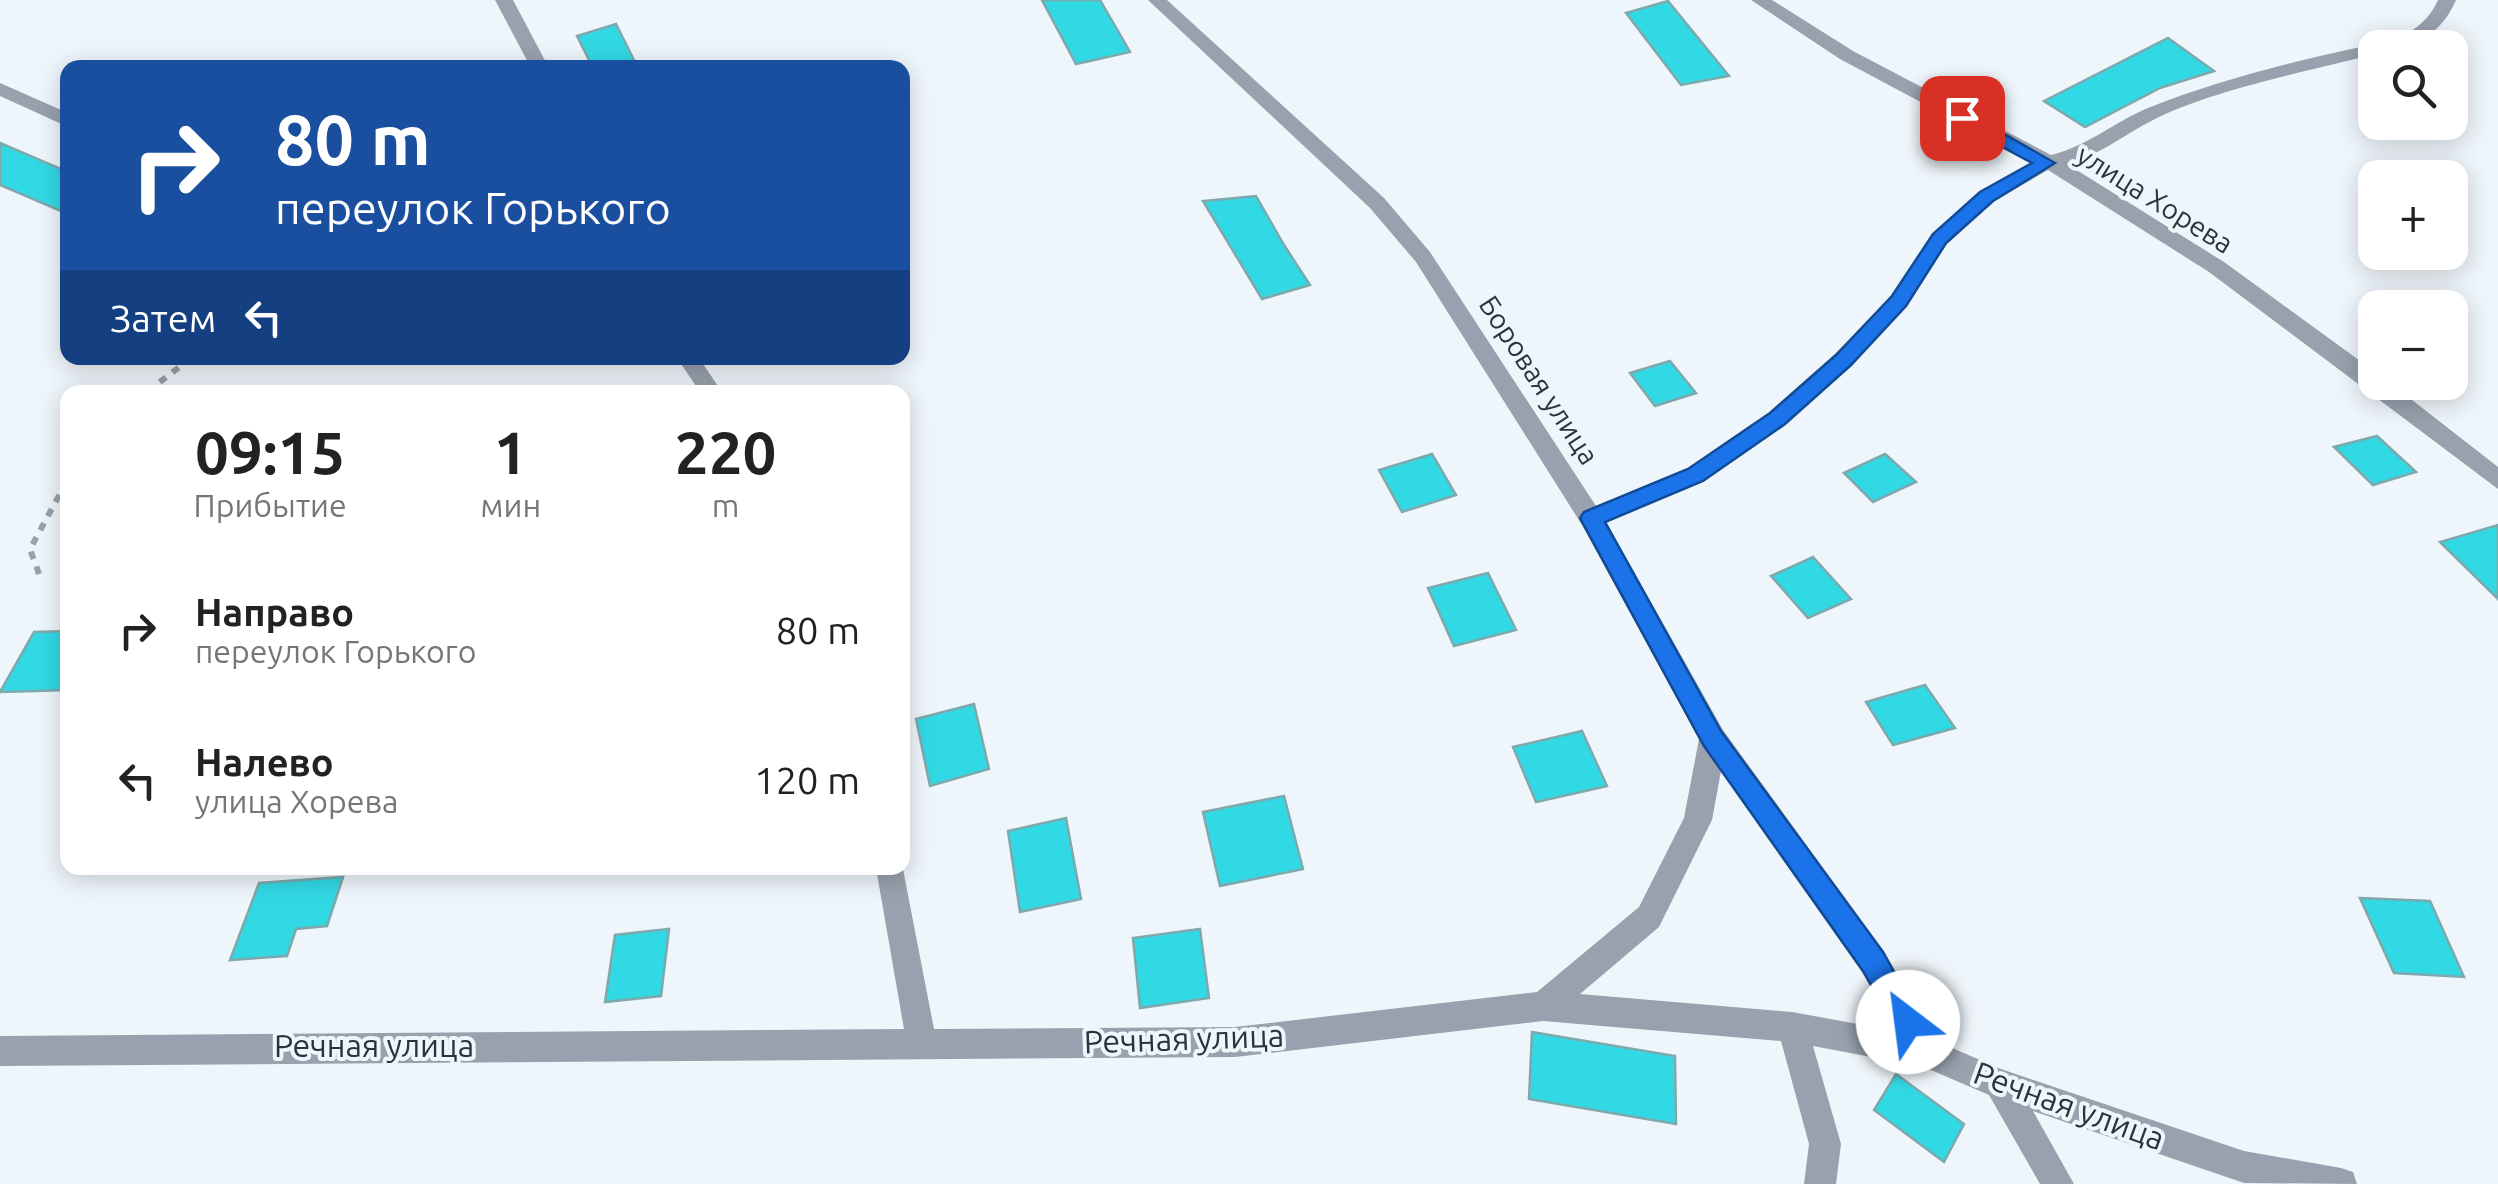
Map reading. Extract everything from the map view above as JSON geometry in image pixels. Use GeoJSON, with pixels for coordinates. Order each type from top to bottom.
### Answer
{"type":"FeatureCollection","features":[{"type":"Feature","properties":{"kind":"street"},"geometry":{"type":"LineString","coordinates":[[504,0],[536,60]]}},
{"type":"Feature","properties":{"kind":"street","name":"Боровая улица"},"geometry":{"type":"LineString","coordinates":[[1157,0],[1376,204],[1423,257],[1591,518],[1713,738],[1873,962],[1925,1052]]}},
{"type":"Feature","properties":{"kind":"street","name":"улица Хорева"},"geometry":{"type":"LineString","coordinates":[[1760,0],[2117,202],[2327,346],[2498,480]]}},
{"type":"Feature","properties":{"kind":"street"},"geometry":{"type":"LineString","coordinates":[[2426,30],[2440,21],[2447,0]]}},
{"type":"Feature","properties":{"kind":"street"},"geometry":{"type":"LineString","coordinates":[[1591,518],[1696,475],[1778,418],[1844,360],[1899,301],[1940,239],[1986,196],[2046,163],[2084,153],[2152,113],[2257,79],[2358,53]]}},
{"type":"Feature","properties":{"kind":"street"},"geometry":{"type":"LineString","coordinates":[[0,89],[60,118]]}},
{"type":"Feature","properties":{"kind":"street"},"geometry":{"type":"LineString","coordinates":[[1542,1006],[1649,917],[1698,820],[1713,738]]}},
{"type":"Feature","properties":{"kind":"street"},"geometry":{"type":"LineString","coordinates":[[891,875],[922,1045]]}},
{"type":"Feature","properties":{"kind":"street","name":"Речная улица"},"geometry":{"type":"LineString","coordinates":[[0,1051],[1235,1042],[1542,1006],[1792,1027],[1925,1052],[2000,1084],[2244,1167],[2341,1184]]}},
{"type":"Feature","properties":{"kind":"street"},"geometry":{"type":"LineString","coordinates":[[1792,1027],[1825,1144],[1820,1184]]}},
{"type":"Feature","properties":{"kind":"street"},"geometry":{"type":"LineString","coordinates":[[2000,1084],[2058,1184]]}},
{"type":"Feature","properties":{"kind":"path"},"geometry":{"type":"LineString","coordinates":[[155,385],[182,365]]}},
{"type":"Feature","properties":{"kind":"path"},"geometry":{"type":"LineString","coordinates":[[39,574],[30,550],[60,494]]}},
{"type":"Feature","properties":{"kind":"building"},"geometry":{"type":"Polygon","coordinates":[[[1042,0],[1100,0],[1130,52],[1076,64],[1042,0]]]}},
{"type":"Feature","properties":{"kind":"building"},"geometry":{"type":"Polygon","coordinates":[[[1668,1],[1729,76],[1681,85],[1626,13],[1668,1]]]}},
{"type":"Feature","properties":{"kind":"building"},"geometry":{"type":"Polygon","coordinates":[[[616,24],[634,60],[589,60],[577,36],[616,24]]]}},
{"type":"Feature","properties":{"kind":"building"},"geometry":{"type":"Polygon","coordinates":[[[2168,38],[2214,71],[2160,88],[2085,127],[2044,101],[2168,38]]]}},
{"type":"Feature","properties":{"kind":"building"},"geometry":{"type":"Polygon","coordinates":[[[0,143],[60,169],[60,211],[0,185],[0,143]]]}},
{"type":"Feature","properties":{"kind":"building"},"geometry":{"type":"Polygon","coordinates":[[[1256,196],[1310,285],[1262,299],[1203,201],[1256,196]]]}},
{"type":"Feature","properties":{"kind":"building"},"geometry":{"type":"Polygon","coordinates":[[[1670,361],[1696,393],[1655,406],[1630,373],[1670,361]]]}},
{"type":"Feature","properties":{"kind":"building"},"geometry":{"type":"Polygon","coordinates":[[[2377,436],[2416,472],[2373,485],[2334,447],[2377,436]]]}},
{"type":"Feature","properties":{"kind":"building"},"geometry":{"type":"Polygon","coordinates":[[[1432,454],[1456,495],[1402,512],[1379,470],[1432,454]]]}},
{"type":"Feature","properties":{"kind":"building"},"geometry":{"type":"Polygon","coordinates":[[[1885,454],[1916,482],[1873,502],[1844,473],[1885,454]]]}},
{"type":"Feature","properties":{"kind":"building"},"geometry":{"type":"Polygon","coordinates":[[[2498,525],[2498,599],[2440,542],[2498,525]]]}},
{"type":"Feature","properties":{"kind":"building"},"geometry":{"type":"Polygon","coordinates":[[[1813,557],[1851,599],[1808,618],[1771,576],[1813,557]]]}},
{"type":"Feature","properties":{"kind":"building"},"geometry":{"type":"Polygon","coordinates":[[[1488,573],[1516,630],[1454,646],[1428,588],[1488,573]]]}},
{"type":"Feature","properties":{"kind":"building"},"geometry":{"type":"Polygon","coordinates":[[[60,631],[60,690],[0,692],[34,632],[60,631]]]}},
{"type":"Feature","properties":{"kind":"building"},"geometry":{"type":"Polygon","coordinates":[[[1925,685],[1955,728],[1893,745],[1866,702],[1925,685]]]}},
{"type":"Feature","properties":{"kind":"building"},"geometry":{"type":"Polygon","coordinates":[[[974,704],[989,769],[930,786],[916,719],[974,704]]]}},
{"type":"Feature","properties":{"kind":"building"},"geometry":{"type":"Polygon","coordinates":[[[1582,731],[1607,786],[1536,802],[1513,747],[1582,731]]]}},
{"type":"Feature","properties":{"kind":"building"},"geometry":{"type":"Polygon","coordinates":[[[1284,796],[1303,869],[1220,886],[1203,812],[1284,796]]]}},
{"type":"Feature","properties":{"kind":"building"},"geometry":{"type":"Polygon","coordinates":[[[1066,818],[1081,899],[1020,912],[1008,831],[1066,818]]]}},
{"type":"Feature","properties":{"kind":"building"},"geometry":{"type":"Polygon","coordinates":[[[343,877],[327,926],[296,929],[287,956],[230,960],[259,883],[343,877]]]}},
{"type":"Feature","properties":{"kind":"building"},"geometry":{"type":"Polygon","coordinates":[[[2360,898],[2430,901],[2464,977],[2394,973],[2360,898]]]}},
{"type":"Feature","properties":{"kind":"building"},"geometry":{"type":"Polygon","coordinates":[[[669,929],[661,996],[605,1002],[615,935],[669,929]]]}},
{"type":"Feature","properties":{"kind":"building"},"geometry":{"type":"Polygon","coordinates":[[[1200,929],[1209,998],[1140,1008],[1133,938],[1200,929]]]}},
{"type":"Feature","properties":{"kind":"building"},"geometry":{"type":"Polygon","coordinates":[[[1532,1032],[1675,1056],[1676,1124],[1529,1099],[1532,1032]]]}},
{"type":"Feature","properties":{"kind":"building"},"geometry":{"type":"Polygon","coordinates":[[[1896,1074],[1964,1124],[1944,1162],[1874,1110],[1896,1074]]]}},
{"type":"Feature","properties":{"kind":"route"},"geometry":{"type":"LineString","coordinates":[[1908,1022],[1873,962],[1713,738],[1591,518],[1696,475],[1778,418],[1844,360],[1899,301],[1940,239],[1986,196],[2046,163],[1962,118]]}}]}
